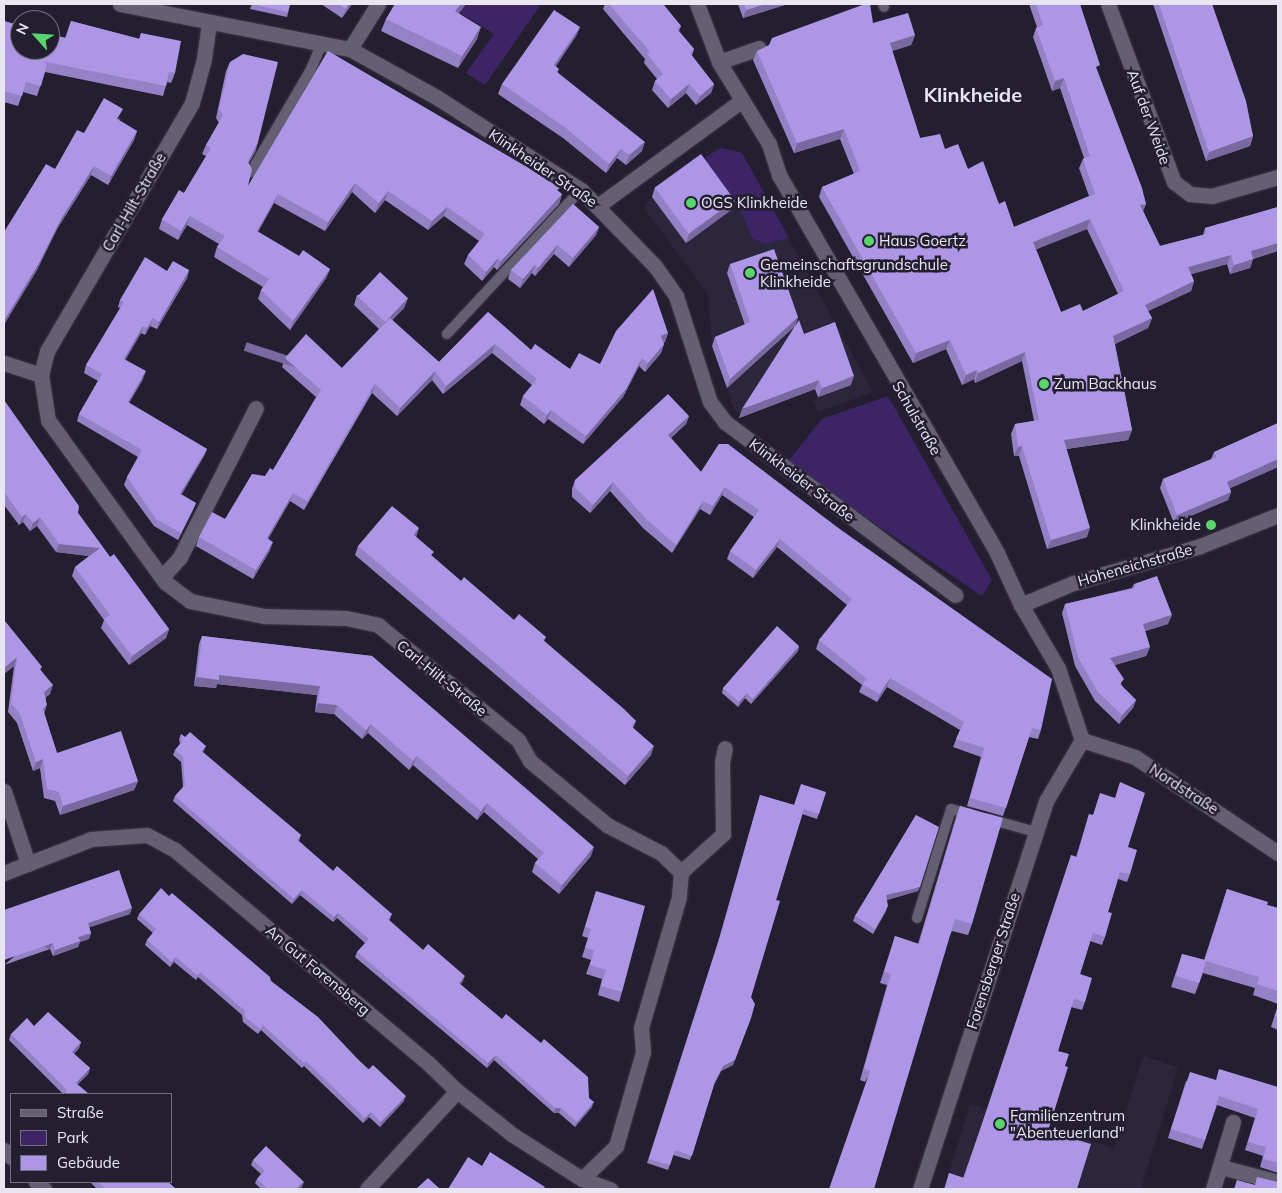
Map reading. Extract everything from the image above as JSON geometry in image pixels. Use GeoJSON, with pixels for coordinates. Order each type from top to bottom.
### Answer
{"type":"FeatureCollection","features":[{"type":"Feature","properties":{"kind":"street","name":"Klinkheider Straße"},"geometry":{"type":"LineString","coordinates":[[120,4],[321,45],[350,48],[438,98],[581,190],[599,205],[655,266],[676,296],[710,402],[724,422],[955,595]]}},
{"type":"Feature","properties":{"kind":"street"},"geometry":{"type":"LineString","coordinates":[[350,48],[378,4]]}},
{"type":"Feature","properties":{"kind":"street","name":"Schulstraße"},"geometry":{"type":"LineString","coordinates":[[697,4],[719,62],[741,101],[769,144],[778,175],[997,552],[1020,605],[1058,668],[1082,740]]}},
{"type":"Feature","properties":{"kind":"street","name":"Auf der Weide"},"geometry":{"type":"LineString","coordinates":[[1108,4],[1174,182],[1190,194],[1212,196],[1278,177]]}},
{"type":"Feature","properties":{"kind":"street","name":"Carl-Hilt-Straße"},"geometry":{"type":"LineString","coordinates":[[209,23],[204,59],[192,103],[47,351],[42,375],[48,420],[163,576],[165,582],[190,601],[202,606],[264,616],[346,618],[378,625],[518,740],[530,761],[606,825],[661,853],[681,872]]}},
{"type":"Feature","properties":{"kind":"street"},"geometry":{"type":"LineString","coordinates":[[719,62],[760,48]]}},
{"type":"Feature","properties":{"kind":"street"},"geometry":{"type":"LineString","coordinates":[[599,205],[741,101]]}},
{"type":"Feature","properties":{"kind":"street"},"geometry":{"type":"LineString","coordinates":[[4,363],[42,375]]}},
{"type":"Feature","properties":{"kind":"street"},"geometry":{"type":"LineString","coordinates":[[163,576],[184,549],[256,408]]}},
{"type":"Feature","properties":{"kind":"street","name":"Hoheneichstraße"},"geometry":{"type":"LineString","coordinates":[[1020,605],[1073,583],[1200,546],[1278,515]]}},
{"type":"Feature","properties":{"kind":"street","name":"Forensberger Straße"},"geometry":{"type":"LineString","coordinates":[[920,1189],[1036,832],[1055,784],[1082,740]]}},
{"type":"Feature","properties":{"kind":"street","name":"Nordstraße"},"geometry":{"type":"LineString","coordinates":[[1082,740],[1135,757],[1278,852]]}},
{"type":"Feature","properties":{"kind":"street"},"geometry":{"type":"LineString","coordinates":[[582,1178],[616,1146],[643,1052],[641,1028],[680,897],[681,872],[723,834],[722,762],[725,748]]}},
{"type":"Feature","properties":{"kind":"street"},"geometry":{"type":"LineString","coordinates":[[4,791],[28,864]]}},
{"type":"Feature","properties":{"kind":"street","name":"An Gut Forensberg"},"geometry":{"type":"LineString","coordinates":[[4,873],[91,839],[148,835],[175,850],[428,1063],[457,1091],[514,1135],[582,1178],[610,1189]]}},
{"type":"Feature","properties":{"kind":"street"},"geometry":{"type":"LineString","coordinates":[[366,1189],[457,1091]]}},
{"type":"Feature","properties":{"kind":"street"},"geometry":{"type":"LineString","coordinates":[[1213,1189],[1233,1122]]}},
{"type":"Feature","properties":{"kind":"street"},"geometry":{"type":"LineString","coordinates":[[1220,1168],[1278,1182]]}},
{"type":"Feature","properties":{"kind":"lane"},"geometry":{"type":"LineString","coordinates":[[252,172],[311,69],[321,45]]}},
{"type":"Feature","properties":{"kind":"lane"},"geometry":{"type":"LineString","coordinates":[[447,334],[581,190]]}},
{"type":"Feature","properties":{"kind":"lane"},"geometry":{"type":"LineString","coordinates":[[917,918],[951,808],[1036,832]]}},
{"type":"Feature","properties":{"kind":"shaded area","name":"Gemeinschaftsgrundschule Klinkheide"},"geometry":{"type":"Polygon","coordinates":[[[722,148],[742,153],[873,392],[818,412],[813,400],[818,397],[815,389],[744,416],[734,409],[712,346],[708,294],[644,208],[648,200],[715,150],[722,148]]]}},
{"type":"Feature","properties":{"kind":"shaded area","name":"Familienzentrum \"Abenteuerland\""},"geometry":{"type":"Polygon","coordinates":[[[1143,1056],[1178,1067],[1141,1189],[944,1189],[970,1104],[1114,1148],[1143,1056]]]}},
{"type":"Feature","properties":{"kind":"green space"},"geometry":{"type":"Polygon","coordinates":[[[466,4],[541,4],[485,85],[466,73],[494,34],[459,12],[466,4]]]}},
{"type":"Feature","properties":{"kind":"green space"},"geometry":{"type":"Polygon","coordinates":[[[722,148],[742,153],[789,238],[765,244],[752,238],[736,199],[718,185],[705,158],[722,148]]]}},
{"type":"Feature","properties":{"kind":"green space"},"geometry":{"type":"Polygon","coordinates":[[[888,396],[992,580],[982,596],[834,496],[789,460],[822,419],[888,396]]]}},
{"type":"Feature","properties":{"kind":"building"},"geometry":{"type":"Polygon","coordinates":[[[252,4],[290,4],[288,12],[252,4]]]}},
{"type":"Feature","properties":{"kind":"building"},"geometry":{"type":"Polygon","coordinates":[[[338,4],[349,4],[346,9],[338,4]]]}},
{"type":"Feature","properties":{"kind":"building"},"geometry":{"type":"Polygon","coordinates":[[[395,4],[461,4],[455,11],[481,27],[462,56],[386,19],[395,4]]]}},
{"type":"Feature","properties":{"kind":"building"},"geometry":{"type":"Polygon","coordinates":[[[609,4],[663,4],[681,26],[677,29],[694,49],[690,53],[714,84],[700,96],[689,84],[671,99],[655,81],[663,74],[647,54],[650,52],[609,4]]]}},
{"type":"Feature","properties":{"kind":"building"},"geometry":{"type":"Polygon","coordinates":[[[744,4],[765,4],[746,10],[744,4]]]}},
{"type":"Feature","properties":{"kind":"building"},"geometry":{"type":"Polygon","coordinates":[[[865,4],[870,4],[873,23],[908,13],[915,35],[890,43],[920,138],[940,134],[945,149],[958,144],[968,169],[983,161],[999,204],[1005,201],[1014,227],[1095,194],[1083,159],[1090,156],[1064,78],[1055,81],[1036,28],[1043,25],[1036,4],[1080,4],[1100,65],[1096,67],[1142,188],[1146,204],[1140,205],[1160,246],[1206,234],[1205,228],[1278,207],[1278,243],[1251,251],[1253,259],[1234,265],[1231,255],[1188,267],[1194,281],[1145,305],[1152,318],[1113,336],[1132,430],[1064,440],[1090,528],[1051,540],[1022,446],[1018,447],[1015,424],[1039,420],[1025,352],[978,373],[977,370],[966,375],[950,340],[916,353],[822,187],[860,171],[844,129],[797,143],[757,51],[769,45],[772,38],[865,4]],[[1090,219],[1033,242],[1061,312],[1080,304],[1083,311],[1124,291],[1090,219]]]}},
{"type":"Feature","properties":{"kind":"building"},"geometry":{"type":"Polygon","coordinates":[[[1159,4],[1212,4],[1246,101],[1253,136],[1209,152],[1159,4]]]}},
{"type":"Feature","properties":{"kind":"building"},"geometry":{"type":"Polygon","coordinates":[[[554,10],[580,27],[554,65],[559,69],[557,72],[645,142],[629,155],[621,149],[609,164],[566,128],[502,84],[554,10]]]}},
{"type":"Feature","properties":{"kind":"building"},"geometry":{"type":"Polygon","coordinates":[[[4,21],[10,23],[10,60],[60,60],[60,36],[66,38],[71,21],[140,39],[141,33],[181,41],[175,73],[169,72],[166,86],[41,61],[47,64],[41,86],[26,82],[22,96],[4,91],[4,21]]]}},
{"type":"Feature","properties":{"kind":"building"},"geometry":{"type":"Polygon","coordinates":[[[328,51],[527,167],[560,188],[557,190],[562,194],[501,261],[498,258],[486,272],[468,255],[485,234],[447,207],[432,221],[388,191],[379,203],[355,183],[328,222],[278,194],[257,231],[299,256],[303,250],[330,269],[293,321],[261,290],[269,279],[217,247],[225,236],[190,216],[181,231],[162,219],[179,190],[184,193],[211,148],[206,145],[223,115],[219,109],[230,62],[243,54],[278,62],[258,142],[248,162],[252,169],[248,186],[328,51]]]}},
{"type":"Feature","properties":{"kind":"building"},"geometry":{"type":"Polygon","coordinates":[[[104,98],[123,109],[117,119],[137,131],[111,176],[94,166],[61,219],[39,263],[4,321],[4,232],[46,164],[55,169],[77,130],[84,133],[104,98]]]}},
{"type":"Feature","properties":{"kind":"building","name":"OGS Klinkheide"},"geometry":{"type":"Polygon","coordinates":[[[701,154],[735,200],[688,234],[655,188],[701,154]]]}},
{"type":"Feature","properties":{"kind":"building"},"geometry":{"type":"Polygon","coordinates":[[[573,204],[599,227],[573,258],[557,245],[538,268],[535,265],[523,279],[511,270],[573,204]]]}},
{"type":"Feature","properties":{"kind":"building"},"geometry":{"type":"Polygon","coordinates":[[[774,249],[798,317],[730,379],[715,337],[750,322],[730,264],[774,249]]]}},
{"type":"Feature","properties":{"kind":"building"},"geometry":{"type":"Polygon","coordinates":[[[145,257],[167,271],[173,261],[189,270],[159,322],[153,318],[147,328],[143,326],[124,359],[146,371],[128,402],[207,449],[180,494],[196,503],[181,533],[156,519],[127,477],[142,450],[79,414],[102,374],[86,365],[124,302],[120,300],[145,257]]]}},
{"type":"Feature","properties":{"kind":"building"},"geometry":{"type":"Polygon","coordinates":[[[380,272],[408,298],[385,322],[357,296],[380,272]]]}},
{"type":"Feature","properties":{"kind":"building"},"geometry":{"type":"Polygon","coordinates":[[[653,289],[668,333],[661,336],[664,344],[648,363],[642,358],[626,389],[586,436],[551,410],[547,415],[523,396],[537,379],[495,344],[446,386],[435,371],[400,408],[375,384],[307,501],[293,493],[267,538],[273,542],[256,570],[199,537],[212,512],[225,519],[252,474],[265,476],[270,468],[273,470],[321,390],[285,358],[306,334],[342,368],[390,318],[439,362],[488,312],[531,350],[535,344],[570,369],[579,353],[600,364],[616,331],[653,289]]]}},
{"type":"Feature","properties":{"kind":"building"},"geometry":{"type":"Polygon","coordinates":[[[799,320],[804,334],[835,322],[854,376],[822,388],[819,380],[742,409],[799,320]]]}},
{"type":"Feature","properties":{"kind":"building"},"geometry":{"type":"Polygon","coordinates":[[[668,394],[689,416],[668,435],[701,472],[719,444],[728,444],[837,527],[1052,679],[1041,730],[1032,728],[1006,808],[970,798],[984,748],[956,739],[964,722],[890,678],[880,694],[862,684],[867,679],[819,640],[852,599],[780,539],[756,570],[730,551],[759,510],[725,487],[713,506],[703,501],[676,545],[646,519],[613,482],[593,505],[575,488],[575,480],[668,394]]]}},
{"type":"Feature","properties":{"kind":"building"},"geometry":{"type":"Polygon","coordinates":[[[4,400],[79,506],[78,513],[110,557],[114,554],[169,629],[132,656],[104,619],[110,615],[75,567],[100,548],[59,544],[40,517],[33,523],[26,514],[22,517],[4,492],[4,400]]]}},
{"type":"Feature","properties":{"kind":"building"},"geometry":{"type":"Polygon","coordinates":[[[1278,423],[1278,459],[1227,482],[1231,492],[1177,515],[1163,479],[1217,457],[1214,452],[1278,423]]]}},
{"type":"Feature","properties":{"kind":"building"},"geometry":{"type":"Polygon","coordinates":[[[392,506],[419,528],[414,535],[434,552],[431,555],[461,581],[464,577],[514,620],[519,614],[546,637],[543,640],[636,721],[631,726],[654,746],[628,776],[358,546],[392,506]]]}},
{"type":"Feature","properties":{"kind":"building"},"geometry":{"type":"Polygon","coordinates":[[[1157,576],[1172,615],[1143,624],[1150,647],[1110,658],[1124,679],[1120,684],[1136,700],[1122,715],[1098,692],[1078,657],[1065,604],[1135,588],[1134,584],[1157,576]]]}},
{"type":"Feature","properties":{"kind":"building"},"geometry":{"type":"Polygon","coordinates":[[[4,620],[42,667],[39,668],[53,685],[44,692],[47,705],[43,709],[57,753],[121,731],[138,781],[63,806],[59,792],[47,789],[43,759],[36,762],[20,714],[11,703],[17,657],[4,668],[4,620]]]}},
{"type":"Feature","properties":{"kind":"building"},"geometry":{"type":"Polygon","coordinates":[[[777,626],[799,646],[753,699],[747,693],[739,702],[723,688],[777,626]]]}},
{"type":"Feature","properties":{"kind":"building"},"geometry":{"type":"Polygon","coordinates":[[[202,636],[372,656],[594,847],[562,885],[535,863],[544,853],[487,803],[481,811],[417,756],[413,761],[371,724],[366,730],[337,705],[318,703],[320,686],[219,675],[219,680],[197,677],[202,636]]]}},
{"type":"Feature","properties":{"kind":"building"},"geometry":{"type":"Polygon","coordinates":[[[190,732],[206,746],[201,751],[301,835],[297,840],[333,871],[337,866],[392,914],[388,919],[423,950],[428,944],[465,976],[459,983],[502,1019],[506,1014],[541,1043],[544,1039],[588,1077],[589,1098],[594,1102],[577,1122],[561,1108],[555,1108],[496,1055],[488,1063],[357,952],[369,939],[338,913],[334,917],[302,890],[294,899],[175,796],[185,785],[183,757],[175,750],[182,742],[181,734],[185,737],[190,732]]]}},
{"type":"Feature","properties":{"kind":"building"},"geometry":{"type":"Polygon","coordinates":[[[1120,782],[1145,793],[1128,847],[1137,850],[1130,874],[1120,872],[1108,912],[1112,913],[1105,937],[1093,933],[1080,974],[1092,978],[1085,1002],[1074,999],[1058,1051],[1069,1054],[1065,1066],[1068,1067],[1048,1131],[1091,1144],[1077,1189],[945,1189],[949,1173],[964,1178],[1071,855],[1077,857],[1089,814],[1093,815],[1100,793],[1115,798],[1120,782]]]}},
{"type":"Feature","properties":{"kind":"building"},"geometry":{"type":"Polygon","coordinates":[[[801,784],[826,792],[819,814],[804,809],[776,900],[780,901],[751,997],[755,1004],[735,1060],[723,1066],[715,1081],[692,1156],[675,1150],[670,1165],[649,1159],[720,937],[760,795],[794,805],[801,784]]]}},
{"type":"Feature","properties":{"kind":"building"},"geometry":{"type":"Polygon","coordinates":[[[960,806],[1003,818],[972,924],[955,919],[874,1189],[829,1189],[870,1071],[864,1069],[891,974],[884,972],[895,936],[919,944],[960,806]]]}},
{"type":"Feature","properties":{"kind":"building"},"geometry":{"type":"Polygon","coordinates":[[[916,815],[939,827],[920,887],[886,895],[888,906],[875,929],[855,916],[916,815]]]}},
{"type":"Feature","properties":{"kind":"building"},"geometry":{"type":"Polygon","coordinates":[[[119,870],[132,908],[88,923],[91,933],[78,937],[80,941],[55,950],[53,943],[4,960],[4,910],[119,870]]]}},
{"type":"Feature","properties":{"kind":"building"},"geometry":{"type":"Polygon","coordinates":[[[161,888],[169,896],[172,893],[270,977],[271,981],[318,1017],[368,1070],[373,1065],[406,1096],[381,1122],[371,1112],[365,1118],[306,1061],[304,1063],[263,1025],[260,1029],[245,1017],[244,1010],[200,972],[197,975],[176,957],[172,962],[147,940],[156,929],[139,914],[161,888]]]}},
{"type":"Feature","properties":{"kind":"building"},"geometry":{"type":"Polygon","coordinates":[[[1227,889],[1268,902],[1267,905],[1278,908],[1278,991],[1257,984],[1259,977],[1206,961],[1199,983],[1176,976],[1182,954],[1205,960],[1227,889]]]}},
{"type":"Feature","properties":{"kind":"building"},"geometry":{"type":"Polygon","coordinates":[[[596,891],[645,906],[622,992],[601,986],[606,970],[590,965],[594,950],[585,948],[591,929],[585,927],[596,891]]]}},
{"type":"Feature","properties":{"kind":"building"},"geometry":{"type":"Polygon","coordinates":[[[48,1012],[81,1042],[72,1052],[90,1068],[76,1083],[88,1093],[65,1093],[67,1090],[11,1034],[27,1018],[34,1026],[48,1012]]]}},
{"type":"Feature","properties":{"kind":"building"},"geometry":{"type":"Polygon","coordinates":[[[1219,1069],[1278,1087],[1278,1163],[1263,1159],[1266,1147],[1248,1142],[1258,1109],[1219,1096],[1205,1140],[1171,1129],[1190,1072],[1216,1080],[1219,1069]]]}},
{"type":"Feature","properties":{"kind":"building"},"geometry":{"type":"Polygon","coordinates":[[[266,1146],[304,1182],[296,1189],[265,1189],[266,1187],[257,1179],[265,1171],[253,1160],[266,1146]]]}},
{"type":"Feature","properties":{"kind":"building"},"geometry":{"type":"Polygon","coordinates":[[[490,1152],[545,1187],[543,1189],[448,1189],[468,1157],[482,1166],[490,1152]]]}},
{"type":"Feature","properties":{"kind":"building"},"geometry":{"type":"Polygon","coordinates":[[[1257,1177],[1278,1182],[1278,1189],[1234,1189],[1237,1180],[1255,1185],[1257,1177]]]}},
{"type":"Feature","properties":{"kind":"building"},"geometry":{"type":"Polygon","coordinates":[[[428,1178],[440,1189],[416,1189],[428,1178]]]}},
{"type":"Feature","properties":{"kind":"building"},"geometry":{"type":"Polygon","coordinates":[[[99,1183],[169,1183],[176,1189],[106,1189],[99,1183]]]}},
{"type":"Feature","properties":{"kind":"place","name":"OGS Klinkheide"},"geometry":{"type":"Point","coordinates":[691,203]}},
{"type":"Feature","properties":{"kind":"place","name":"Haus Goertz"},"geometry":{"type":"Point","coordinates":[869,241]}},
{"type":"Feature","properties":{"kind":"place","name":"Gemeinschaftsgrundschule Klinkheide"},"geometry":{"type":"Point","coordinates":[750,273]}},
{"type":"Feature","properties":{"kind":"place","name":"Zum Backhaus"},"geometry":{"type":"Point","coordinates":[1044,384]}},
{"type":"Feature","properties":{"kind":"place","name":"Klinkheide"},"geometry":{"type":"Point","coordinates":[1211,525]}},
{"type":"Feature","properties":{"kind":"place","name":"Familienzentrum \"Abenteuerland\""},"geometry":{"type":"Point","coordinates":[1000,1124]}},
{"type":"Feature","properties":{"kind":"district","name":"Klinkheide"},"geometry":{"type":"Point","coordinates":[973,94]}}]}
